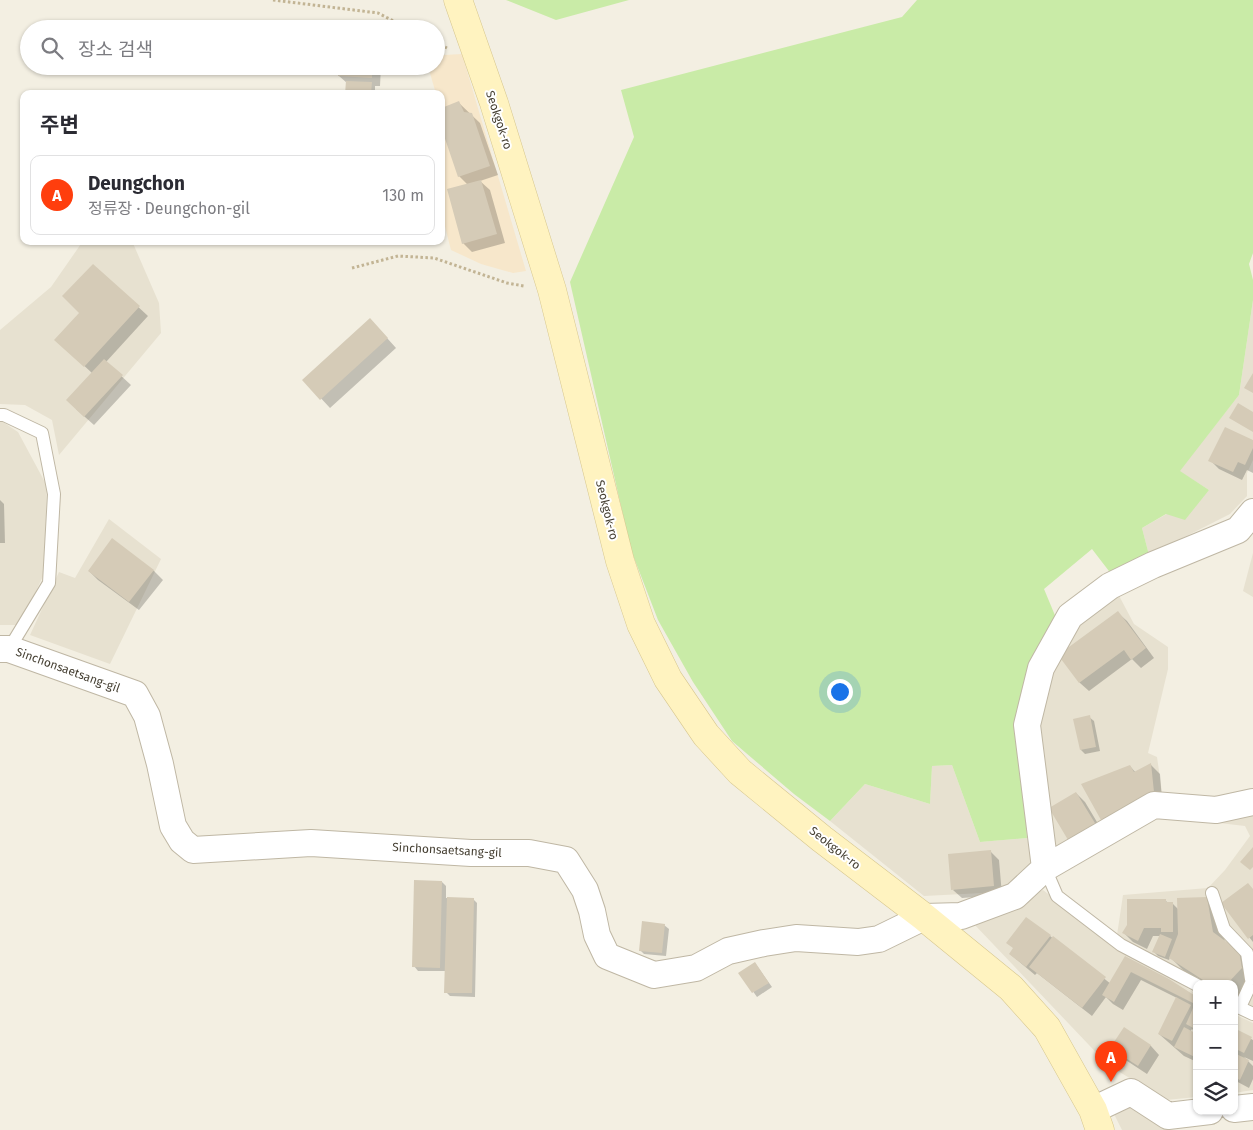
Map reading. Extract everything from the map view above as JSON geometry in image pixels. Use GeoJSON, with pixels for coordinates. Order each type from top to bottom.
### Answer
{"type":"FeatureCollection","features":[{"type":"Feature","properties":{"kind":"street","name":"Seokgok-ro"},"geometry":{"type":"LineString","coordinates":[[458,0],[494,103],[552,290],[620,561],[641,624],[668,679],[706,735],[740,772],[822,839],[924,916],[1011,988],[1047,1028],[1097,1120]]}},
{"type":"Feature","properties":{"kind":"street"},"geometry":{"type":"LineString","coordinates":[[1045,868],[1027,726],[1041,668],[1070,616],[1110,586],[1153,565],[1238,530],[1253,512]]}},
{"type":"Feature","properties":{"kind":"street","name":"Sinchonsaetsang-gil"},"geometry":{"type":"LineString","coordinates":[[5,649],[135,694],[147,716],[160,764],[173,826],[182,841],[193,850],[311,843],[470,853],[529,853],[566,860],[585,890],[597,935],[607,956],[654,975],[696,968],[728,950],[764,942],[796,938],[858,942],[879,939],[924,916]]}},
{"type":"Feature","properties":{"kind":"street"},"geometry":{"type":"LineString","coordinates":[[924,916],[961,916],[1014,896],[1045,868],[1154,805],[1216,810],[1253,802]]}},
{"type":"Feature","properties":{"kind":"street"},"geometry":{"type":"LineString","coordinates":[[1097,1120],[1131,1092],[1168,1116],[1193,1113]]}},
{"type":"Feature","properties":{"kind":"street"},"geometry":{"type":"LineString","coordinates":[[1238,1109],[1253,1107]]}},
{"type":"Feature","properties":{"kind":"lane","name":"Sinchonsaetsang-gil"},"geometry":{"type":"LineString","coordinates":[[0,415],[4,415],[42,433],[54,494],[49,583],[5,649]]}},
{"type":"Feature","properties":{"kind":"lane"},"geometry":{"type":"LineString","coordinates":[[1045,868],[1057,896],[1121,945],[1193,983]]}},
{"type":"Feature","properties":{"kind":"lane"},"geometry":{"type":"LineString","coordinates":[[1212,893],[1224,929],[1247,953],[1252,979],[1238,1004]]}},
{"type":"Feature","properties":{"kind":"lane"},"geometry":{"type":"LineString","coordinates":[[1238,1006],[1253,1014]]}},
{"type":"Feature","properties":{"kind":"path"},"geometry":{"type":"LineString","coordinates":[[273,0],[378,13],[392,20]]}},
{"type":"Feature","properties":{"kind":"path"},"geometry":{"type":"LineString","coordinates":[[352,268],[398,256],[434,258],[507,283],[552,290]]}},
{"type":"Feature","properties":{"kind":"shaded area"},"geometry":{"type":"Polygon","coordinates":[[[462,54],[526,271],[513,273],[481,264],[451,250],[445,227],[445,90],[435,90],[431,75],[445,75],[445,55],[462,54]]]}},
{"type":"Feature","properties":{"kind":"shaded area"},"geometry":{"type":"Polygon","coordinates":[[[80,245],[134,245],[159,303],[161,333],[59,455],[52,420],[25,405],[0,404],[0,330],[51,287],[80,245]]]}},
{"type":"Feature","properties":{"kind":"shaded area"},"geometry":{"type":"Polygon","coordinates":[[[1253,300],[1253,460],[1247,473],[1247,496],[1230,514],[1149,555],[1142,528],[1209,490],[1179,471],[1239,395],[1253,300]]]}},
{"type":"Feature","properties":{"kind":"shaded area"},"geometry":{"type":"Polygon","coordinates":[[[0,420],[18,432],[47,486],[44,574],[20,625],[0,625],[0,420]]]}},
{"type":"Feature","properties":{"kind":"shaded area"},"geometry":{"type":"Polygon","coordinates":[[[109,519],[161,559],[110,664],[30,635],[59,572],[75,578],[109,519]]]}},
{"type":"Feature","properties":{"kind":"shaded area"},"geometry":{"type":"Polygon","coordinates":[[[1253,553],[1253,597],[1243,591],[1253,553]]]}},
{"type":"Feature","properties":{"kind":"shaded area"},"geometry":{"type":"Polygon","coordinates":[[[1116,590],[1134,624],[1168,647],[1168,669],[1148,753],[1157,757],[1162,792],[1057,854],[1051,853],[1034,724],[1047,670],[1077,622],[1116,590]]]}},
{"type":"Feature","properties":{"kind":"shaded area"},"geometry":{"type":"Polygon","coordinates":[[[952,765],[980,842],[1027,838],[1034,867],[1002,892],[924,896],[830,821],[865,784],[930,804],[932,766],[952,765]]]}},
{"type":"Feature","properties":{"kind":"shaded area"},"geometry":{"type":"Polygon","coordinates":[[[1253,804],[1253,1008],[1238,1001],[1238,980],[1196,980],[1117,935],[1123,895],[1208,888],[1225,870],[1250,836],[1245,826],[1211,822],[1253,804]]]}},
{"type":"Feature","properties":{"kind":"shaded area"},"geometry":{"type":"Polygon","coordinates":[[[1043,890],[1118,948],[1193,992],[1193,1097],[1166,1100],[1108,1065],[973,923],[1043,890]]]}},
{"type":"Feature","properties":{"kind":"shaded area"},"geometry":{"type":"Polygon","coordinates":[[[1238,1016],[1253,1023],[1253,1090],[1238,1092],[1238,1016]]]}},
{"type":"Feature","properties":{"kind":"shaded area"},"geometry":{"type":"Polygon","coordinates":[[[1128,1104],[1163,1123],[1170,1130],[1122,1130],[1113,1112],[1128,1104]]]}},
{"type":"Feature","properties":{"kind":"green space"},"geometry":{"type":"Polygon","coordinates":[[[506,0],[629,0],[556,20],[506,0]]]}},
{"type":"Feature","properties":{"kind":"green space"},"geometry":{"type":"Polygon","coordinates":[[[917,0],[1253,0],[1253,253],[1249,264],[1253,280],[1253,300],[1239,395],[1180,471],[1209,490],[1185,520],[1166,514],[1142,528],[1149,555],[1112,575],[1092,549],[1044,589],[1059,625],[1020,725],[1027,838],[980,842],[952,765],[932,766],[930,804],[865,784],[830,821],[794,794],[732,741],[693,682],[658,620],[631,550],[570,282],[634,137],[621,90],[902,17],[917,0]]]}},
{"type":"Feature","properties":{"kind":"building"},"geometry":{"type":"Polygon","coordinates":[[[372,75],[372,78],[338,76],[372,75]]]}},
{"type":"Feature","properties":{"kind":"building"},"geometry":{"type":"Polygon","coordinates":[[[346,81],[372,82],[371,90],[345,90],[346,81]]]}},
{"type":"Feature","properties":{"kind":"building"},"geometry":{"type":"Polygon","coordinates":[[[459,101],[464,112],[472,113],[490,166],[458,177],[445,139],[445,107],[459,101]]]}},
{"type":"Feature","properties":{"kind":"building"},"geometry":{"type":"Polygon","coordinates":[[[481,180],[497,234],[462,244],[447,189],[481,180]]]}},
{"type":"Feature","properties":{"kind":"building"},"geometry":{"type":"Polygon","coordinates":[[[93,264],[140,306],[84,367],[54,340],[79,313],[62,296],[93,264]]]}},
{"type":"Feature","properties":{"kind":"building"},"geometry":{"type":"Polygon","coordinates":[[[370,318],[388,338],[320,400],[302,380],[370,318]]]}},
{"type":"Feature","properties":{"kind":"building"},"geometry":{"type":"Polygon","coordinates":[[[104,359],[123,375],[84,417],[66,400],[104,359]]]}},
{"type":"Feature","properties":{"kind":"building"},"geometry":{"type":"Polygon","coordinates":[[[1253,373],[1253,393],[1244,388],[1253,373]]]}},
{"type":"Feature","properties":{"kind":"building"},"geometry":{"type":"Polygon","coordinates":[[[1238,403],[1253,412],[1253,432],[1229,418],[1238,403]]]}},
{"type":"Feature","properties":{"kind":"building"},"geometry":{"type":"Polygon","coordinates":[[[1225,427],[1253,440],[1253,448],[1245,465],[1238,462],[1233,472],[1208,461],[1225,427]]]}},
{"type":"Feature","properties":{"kind":"building"},"geometry":{"type":"Polygon","coordinates":[[[112,538],[154,570],[129,602],[88,571],[112,538]]]}},
{"type":"Feature","properties":{"kind":"building"},"geometry":{"type":"Polygon","coordinates":[[[1118,611],[1146,648],[1131,660],[1124,650],[1079,683],[1058,655],[1118,611]]]}},
{"type":"Feature","properties":{"kind":"building"},"geometry":{"type":"Polygon","coordinates":[[[1090,715],[1096,747],[1080,750],[1073,719],[1090,715]]]}},
{"type":"Feature","properties":{"kind":"building"},"geometry":{"type":"Polygon","coordinates":[[[1151,763],[1154,792],[1101,820],[1081,784],[1130,765],[1134,772],[1151,763]]]}},
{"type":"Feature","properties":{"kind":"building"},"geometry":{"type":"Polygon","coordinates":[[[1076,792],[1098,828],[1071,845],[1049,808],[1076,792]]]}},
{"type":"Feature","properties":{"kind":"building"},"geometry":{"type":"Polygon","coordinates":[[[1253,847],[1253,867],[1250,870],[1240,862],[1253,847]]]}},
{"type":"Feature","properties":{"kind":"building"},"geometry":{"type":"Polygon","coordinates":[[[991,850],[994,886],[951,890],[948,854],[991,850]]]}},
{"type":"Feature","properties":{"kind":"building"},"geometry":{"type":"Polygon","coordinates":[[[414,880],[442,881],[440,968],[412,967],[414,880]]]}},
{"type":"Feature","properties":{"kind":"building"},"geometry":{"type":"Polygon","coordinates":[[[1248,883],[1253,889],[1253,935],[1248,939],[1221,903],[1248,883]]]}},
{"type":"Feature","properties":{"kind":"building"},"geometry":{"type":"Polygon","coordinates":[[[447,897],[474,898],[472,993],[444,993],[447,897]]]}},
{"type":"Feature","properties":{"kind":"building"},"geometry":{"type":"Polygon","coordinates":[[[1207,897],[1213,932],[1239,951],[1242,968],[1231,980],[1203,980],[1169,958],[1178,934],[1177,898],[1207,897]]]}},
{"type":"Feature","properties":{"kind":"building"},"geometry":{"type":"Polygon","coordinates":[[[1127,899],[1166,899],[1166,902],[1173,902],[1173,932],[1161,932],[1161,928],[1144,928],[1138,941],[1122,933],[1127,925],[1127,899]]]}},
{"type":"Feature","properties":{"kind":"building"},"geometry":{"type":"Polygon","coordinates":[[[1026,917],[1051,935],[1026,967],[1009,954],[1013,948],[1006,943],[1026,917]]]}},
{"type":"Feature","properties":{"kind":"building"},"geometry":{"type":"Polygon","coordinates":[[[642,921],[665,924],[662,953],[639,951],[642,921]]]}},
{"type":"Feature","properties":{"kind":"building"},"geometry":{"type":"Polygon","coordinates":[[[1160,934],[1172,939],[1165,957],[1152,952],[1160,934]]]}},
{"type":"Feature","properties":{"kind":"building"},"geometry":{"type":"Polygon","coordinates":[[[1053,936],[1106,977],[1082,1008],[1029,967],[1053,936]]]}},
{"type":"Feature","properties":{"kind":"building"},"geometry":{"type":"Polygon","coordinates":[[[1125,956],[1169,979],[1193,994],[1193,1003],[1131,972],[1114,1002],[1102,995],[1125,956]]]}},
{"type":"Feature","properties":{"kind":"building"},"geometry":{"type":"Polygon","coordinates":[[[755,962],[769,983],[752,993],[738,973],[755,962]]]}},
{"type":"Feature","properties":{"kind":"building"},"geometry":{"type":"Polygon","coordinates":[[[1176,997],[1191,1005],[1172,1041],[1158,1034],[1176,997]]]}},
{"type":"Feature","properties":{"kind":"building"},"geometry":{"type":"Polygon","coordinates":[[[1193,1008],[1193,1028],[1186,1024],[1193,1008]]]}},
{"type":"Feature","properties":{"kind":"building"},"geometry":{"type":"Polygon","coordinates":[[[1124,1027],[1151,1045],[1138,1066],[1110,1048],[1124,1027]]]}},
{"type":"Feature","properties":{"kind":"building"},"geometry":{"type":"Polygon","coordinates":[[[1184,1027],[1193,1032],[1193,1056],[1174,1047],[1184,1027]]]}},
{"type":"Feature","properties":{"kind":"building"},"geometry":{"type":"Polygon","coordinates":[[[1238,1030],[1252,1037],[1244,1053],[1238,1050],[1238,1030]]]}},
{"type":"Feature","properties":{"kind":"building"},"geometry":{"type":"Polygon","coordinates":[[[1238,1055],[1249,1060],[1240,1080],[1238,1079],[1238,1055]]]}},
{"type":"Feature","properties":{"kind":"place","name":"Deungchon"},"geometry":{"type":"Point","coordinates":[1111,1082]}}]}
